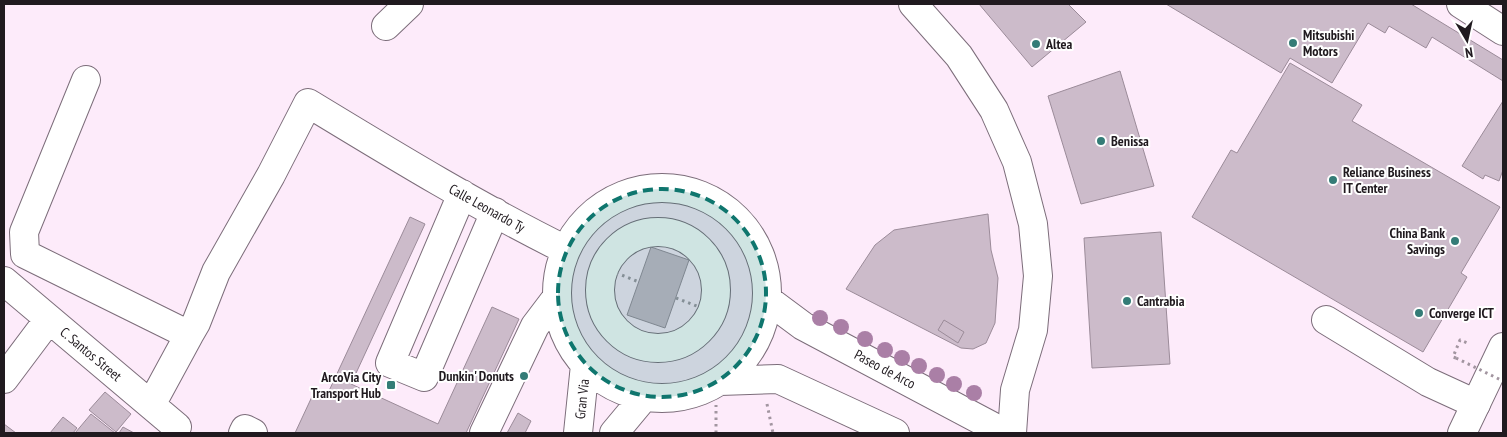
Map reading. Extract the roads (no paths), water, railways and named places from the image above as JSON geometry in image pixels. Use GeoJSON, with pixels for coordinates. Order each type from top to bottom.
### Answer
{"type":"FeatureCollection","features":[{"type":"Feature","properties":{"kind":"street"},"geometry":{"type":"LineString","coordinates":[[386,26],[409,4]]}},
{"type":"Feature","properties":{"kind":"street"},"geometry":{"type":"LineString","coordinates":[[914,4],[959,56],[994,110],[1016,162],[1033,224],[1038,276],[1032,330],[1015,390],[1012,433]]}},
{"type":"Feature","properties":{"kind":"street"},"geometry":{"type":"LineString","coordinates":[[1460,4],[1503,31]]}},
{"type":"Feature","properties":{"kind":"street"},"geometry":{"type":"LineString","coordinates":[[86,80],[24,232],[26,254],[189,335],[152,406]]}},
{"type":"Feature","properties":{"kind":"street","name":"Calle Leonardo Ty"},"geometry":{"type":"LineString","coordinates":[[189,335],[216,272],[271,175],[308,103],[409,164],[566,250]]}},
{"type":"Feature","properties":{"kind":"street"},"geometry":{"type":"LineString","coordinates":[[718,393],[754,346],[766,316],[768,300],[767,280],[763,261],[756,243],[731,213],[714,202],[690,192],[658,188],[638,191],[620,197],[602,207],[587,219],[574,235],[566,250],[560,266],[556,296],[558,312],[568,341],[585,365],[603,380],[623,391],[644,397],[664,398],[684,396],[703,390],[718,393],[778,379],[880,430]]}},
{"type":"Feature","properties":{"kind":"street"},"geometry":{"type":"LineString","coordinates":[[462,194],[390,362],[424,377],[495,212]]}},
{"type":"Feature","properties":{"kind":"street"},"geometry":{"type":"LineString","coordinates":[[654,232],[670,233],[686,238],[699,248],[709,261],[715,274],[716,303],[712,312],[702,328],[691,338],[678,345],[664,348],[649,348],[635,344],[622,336],[611,325],[604,312],[600,298],[600,282],[604,268],[612,255],[623,244],[638,236],[654,232]]}},
{"type":"Feature","properties":{"kind":"street","name":"C. Santos Street"},"geometry":{"type":"LineString","coordinates":[[4,281],[152,406],[176,430]]}},
{"type":"Feature","properties":{"kind":"street"},"geometry":{"type":"LineString","coordinates":[[484,433],[535,326],[556,296]]}},
{"type":"Feature","properties":{"kind":"street","name":"Paseo de Arco"},"geometry":{"type":"LineString","coordinates":[[768,300],[803,326],[1005,433]]}},
{"type":"Feature","properties":{"kind":"street"},"geometry":{"type":"LineString","coordinates":[[4,380],[49,319]]}},
{"type":"Feature","properties":{"kind":"street"},"geometry":{"type":"LineString","coordinates":[[1326,320],[1428,382],[1476,404]]}},
{"type":"Feature","properties":{"kind":"street"},"geometry":{"type":"LineString","coordinates":[[1462,433],[1503,347]]}},
{"type":"Feature","properties":{"kind":"street","name":"Gran Via"},"geometry":{"type":"LineString","coordinates":[[578,433],[585,365]]}},
{"type":"Feature","properties":{"kind":"street"},"geometry":{"type":"LineString","coordinates":[[614,433],[644,397]]}},
{"type":"Feature","properties":{"kind":"street"},"geometry":{"type":"LineString","coordinates":[[244,433],[245,430],[253,433]]}},
{"type":"Feature","properties":{"kind":"place","name":"Mitsubishi Motors"},"geometry":{"type":"Point","coordinates":[1293,43]}},
{"type":"Feature","properties":{"kind":"place","name":"Altea"},"geometry":{"type":"Point","coordinates":[1036,44]}},
{"type":"Feature","properties":{"kind":"place","name":"Benissa"},"geometry":{"type":"Point","coordinates":[1101,141]}},
{"type":"Feature","properties":{"kind":"place","name":"Reliance Business IT Center"},"geometry":{"type":"Point","coordinates":[1333,180]}},
{"type":"Feature","properties":{"kind":"place","name":"China Bank Savings"},"geometry":{"type":"Point","coordinates":[1455,241]}},
{"type":"Feature","properties":{"kind":"place","name":"Cantrabia"},"geometry":{"type":"Point","coordinates":[1127,301]}},
{"type":"Feature","properties":{"kind":"place","name":"Converge ICT"},"geometry":{"type":"Point","coordinates":[1419,313]}},
{"type":"Feature","properties":{"kind":"place","name":"Dunkin' Donuts"},"geometry":{"type":"Point","coordinates":[524,376]}},
{"type":"Feature","properties":{"kind":"place","name":"ArcoVia City Transport Hub"},"geometry":{"type":"Point","coordinates":[391,385]}}]}
